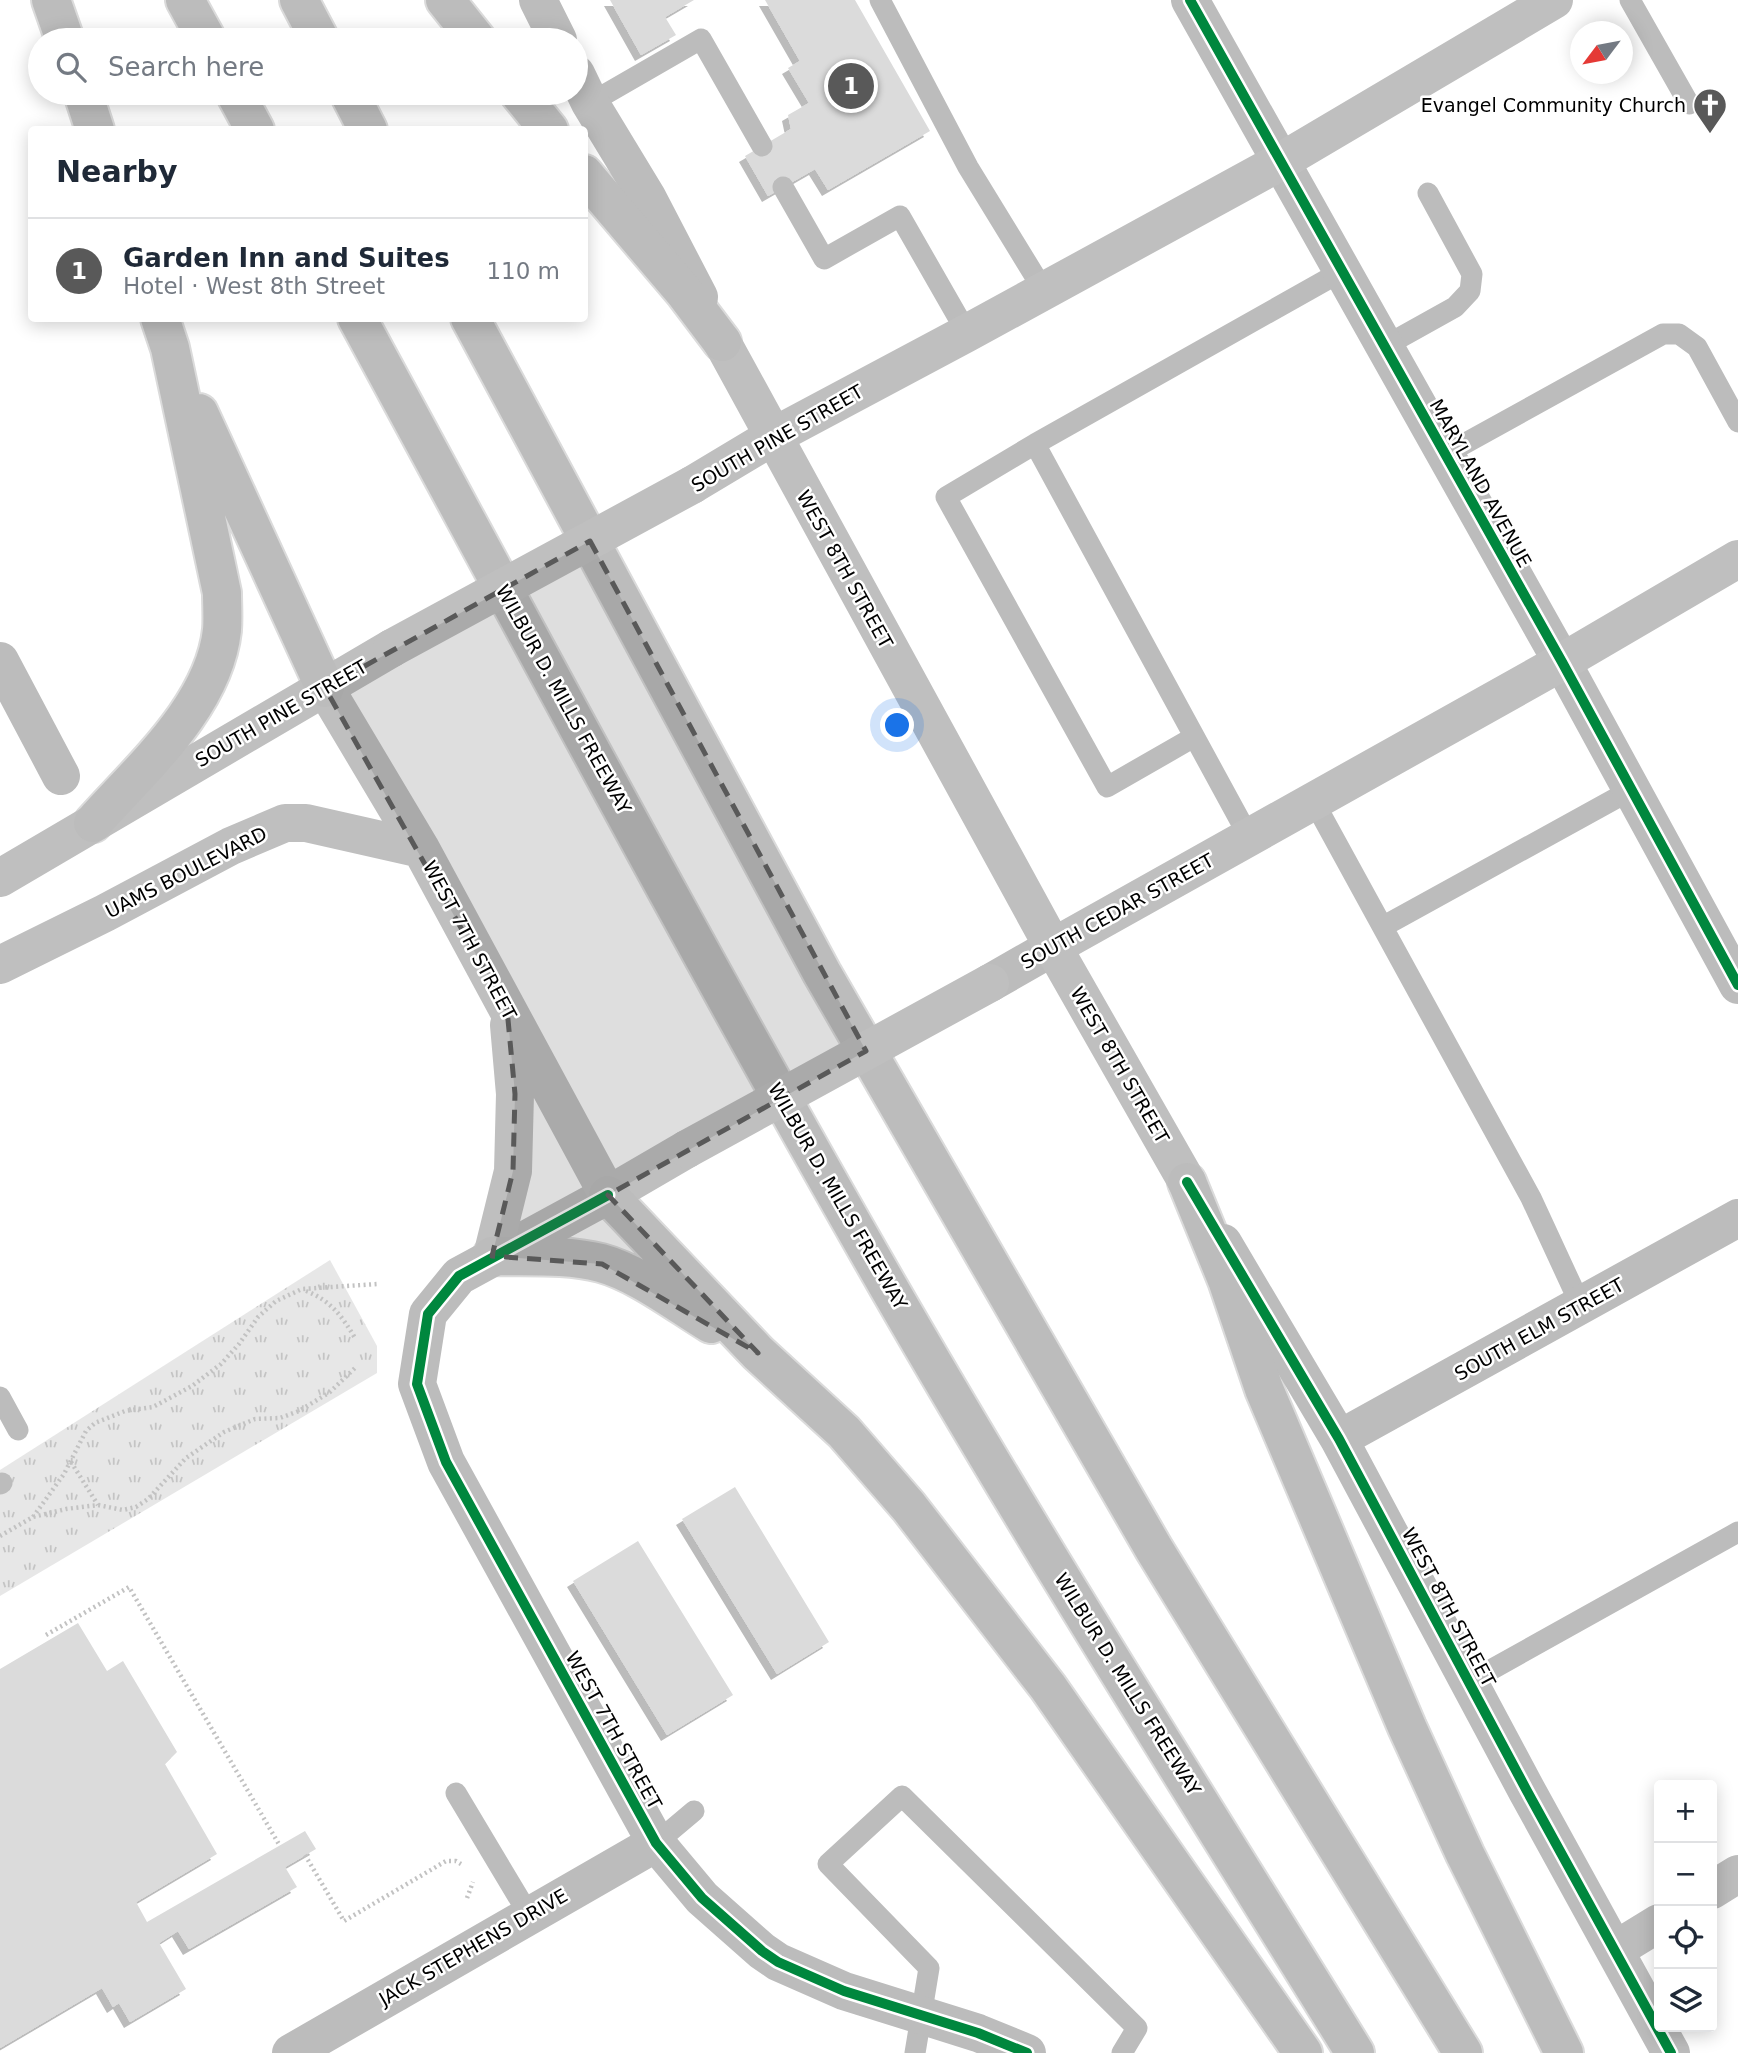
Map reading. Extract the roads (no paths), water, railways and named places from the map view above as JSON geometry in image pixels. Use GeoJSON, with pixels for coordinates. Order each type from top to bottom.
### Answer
{"type":"FeatureCollection","features":[{"type":"Feature","properties":{"kind":"main road"},"geometry":{"type":"LineString","coordinates":[[51,0],[61,28]]}},
{"type":"Feature","properties":{"kind":"main road"},"geometry":{"type":"LineString","coordinates":[[185,0],[200,28]]}},
{"type":"Feature","properties":{"kind":"main road"},"geometry":{"type":"LineString","coordinates":[[299,0],[314,28]]}},
{"type":"Feature","properties":{"kind":"main road"},"geometry":{"type":"LineString","coordinates":[[445,0],[467,28]]}},
{"type":"Feature","properties":{"kind":"main road"},"geometry":{"type":"LineString","coordinates":[[538,0],[552,28]]}},
{"type":"Feature","properties":{"kind":"main road","name":"MARYLAND AVENUE"},"geometry":{"type":"LineString","coordinates":[[1191,0],[1562,662],[1738,985]]}},
{"type":"Feature","properties":{"kind":"main road","name":"SOUTH PINE STREET"},"geometry":{"type":"LineString","coordinates":[[0,878],[392,648],[692,485],[772,437],[967,334],[1280,162],[1545,2]]}},
{"type":"Feature","properties":{"kind":"main road","name":"WEST 8TH STREET"},"geometry":{"type":"LineString","coordinates":[[588,97],[647,197],[752,394],[772,437],[1053,947],[1187,1182],[1339,1438],[1671,2053]]}},
{"type":"Feature","properties":{"kind":"main road"},"geometry":{"type":"LineString","coordinates":[[86,105],[94,126]]}},
{"type":"Feature","properties":{"kind":"main road"},"geometry":{"type":"LineString","coordinates":[[241,105],[253,126]]}},
{"type":"Feature","properties":{"kind":"main road"},"geometry":{"type":"LineString","coordinates":[[355,105],[366,126]]}},
{"type":"Feature","properties":{"kind":"main road"},"geometry":{"type":"LineString","coordinates":[[529,105],[546,126]]}},
{"type":"Feature","properties":{"kind":"main road"},"geometry":{"type":"LineString","coordinates":[[588,179],[685,293],[722,342]]}},
{"type":"Feature","properties":{"kind":"main road","name":"WILBUR D. MILLS FREEWAY"},"geometry":{"type":"LineString","coordinates":[[359,322],[769,1076],[891,1292],[1002,1480],[1354,2053]]}},
{"type":"Feature","properties":{"kind":"main road"},"geometry":{"type":"LineString","coordinates":[[472,322],[822,974],[1154,1549],[1463,2053]]}},
{"type":"Feature","properties":{"kind":"main road"},"geometry":{"type":"LineString","coordinates":[[165,333],[325,688]]}},
{"type":"Feature","properties":{"kind":"main road"},"geometry":{"type":"LineString","coordinates":[[93,823],[195,705],[211,671],[222,631],[222,593],[165,333]]}},
{"type":"Feature","properties":{"kind":"main road","name":"SOUTH CEDAR STREET"},"geometry":{"type":"LineString","coordinates":[[492,1256],[608,1195],[990,983],[1562,662],[1738,559]]}},
{"type":"Feature","properties":{"kind":"main road"},"geometry":{"type":"LineString","coordinates":[[0,660],[61,776]]}},
{"type":"Feature","properties":{"kind":"main road","name":"WEST 7TH STREET"},"geometry":{"type":"LineString","coordinates":[[325,688],[421,849],[608,1195]]}},
{"type":"Feature","properties":{"kind":"main road","name":"UAMS BOULEVARD"},"geometry":{"type":"LineString","coordinates":[[0,965],[232,846],[285,823],[306,823],[421,849]]}},
{"type":"Feature","properties":{"kind":"main road"},"geometry":{"type":"LineString","coordinates":[[507,1009],[515,1094],[513,1171],[492,1256],[559,1257],[602,1264],[638,1280],[758,1353]]}},
{"type":"Feature","properties":{"kind":"main road"},"geometry":{"type":"LineString","coordinates":[[1187,1182],[1227,1280],[1264,1389],[1407,1727],[1465,1854],[1564,2053]]}},
{"type":"Feature","properties":{"kind":"main road"},"geometry":{"type":"LineString","coordinates":[[608,1195],[758,1353],[844,1432],[926,1529],[1048,1687],[1303,2053]]}},
{"type":"Feature","properties":{"kind":"main road","name":"SOUTH ELM STREET"},"geometry":{"type":"LineString","coordinates":[[1339,1438],[1738,1218]]}},
{"type":"Feature","properties":{"kind":"main road","name":"WEST 7TH STREET"},"geometry":{"type":"LineString","coordinates":[[492,1256],[459,1276],[428,1314],[417,1384],[446,1462],[656,1843],[702,1898],[770,1956],[844,1991],[978,2033],[1027,2053]]}},
{"type":"Feature","properties":{"kind":"main road","name":"JACK STEPHENS DRIVE"},"geometry":{"type":"LineString","coordinates":[[291,2053],[656,1843]]}},
{"type":"Feature","properties":{"kind":"main road"},"geometry":{"type":"LineString","coordinates":[[1717,1887],[1738,1874]]}},
{"type":"Feature","properties":{"kind":"main road"},"geometry":{"type":"LineString","coordinates":[[1615,1950],[1654,1926]]}},
{"type":"Feature","properties":{"kind":"lane"},"geometry":{"type":"LineString","coordinates":[[880,0],[968,167],[1044,291]]}},
{"type":"Feature","properties":{"kind":"lane"},"geometry":{"type":"LineString","coordinates":[[1630,0],[1689,104]]}},
{"type":"Feature","properties":{"kind":"lane"},"geometry":{"type":"LineString","coordinates":[[588,87],[701,39],[762,146]]}},
{"type":"Feature","properties":{"kind":"lane"},"geometry":{"type":"LineString","coordinates":[[783,187],[824,258],[900,216],[967,334]]}},
{"type":"Feature","properties":{"kind":"lane"},"geometry":{"type":"LineString","coordinates":[[1385,346],[1455,307],[1470,290],[1472,274],[1427,193]]}},
{"type":"Feature","properties":{"kind":"lane"},"geometry":{"type":"LineString","coordinates":[[1194,737],[1107,787],[946,497],[1344,270]]}},
{"type":"Feature","properties":{"kind":"lane"},"geometry":{"type":"LineString","coordinates":[[1444,455],[1663,334],[1679,334],[1697,347],[1738,422]]}},
{"type":"Feature","properties":{"kind":"lane"},"geometry":{"type":"LineString","coordinates":[[1035,444],[1249,837]]}},
{"type":"Feature","properties":{"kind":"lane"},"geometry":{"type":"LineString","coordinates":[[1384,926],[1632,790]]}},
{"type":"Feature","properties":{"kind":"lane"},"geometry":{"type":"LineString","coordinates":[[1313,800],[1531,1198],[1581,1306]]}},
{"type":"Feature","properties":{"kind":"lane"},"geometry":{"type":"LineString","coordinates":[[0,1397],[18,1430]]}},
{"type":"Feature","properties":{"kind":"lane"},"geometry":{"type":"LineString","coordinates":[[1469,1682],[1738,1532]]}},
{"type":"Feature","properties":{"kind":"lane"},"geometry":{"type":"LineString","coordinates":[[456,1793],[529,1915]]}},
{"type":"Feature","properties":{"kind":"lane"},"geometry":{"type":"LineString","coordinates":[[915,2053],[929,1968],[828,1864],[902,1796],[1137,2028],[1122,2053]]}},
{"type":"Feature","properties":{"kind":"lane"},"geometry":{"type":"LineString","coordinates":[[656,1843],[694,1811]]}},
{"type":"Feature","properties":{"kind":"place","name":"Garden Inn and Suites"},"geometry":{"type":"Point","coordinates":[851,86]}},
{"type":"Feature","properties":{"kind":"place","name":"Evangel Community Church"},"geometry":{"type":"Point","coordinates":[1710,135]}}]}
